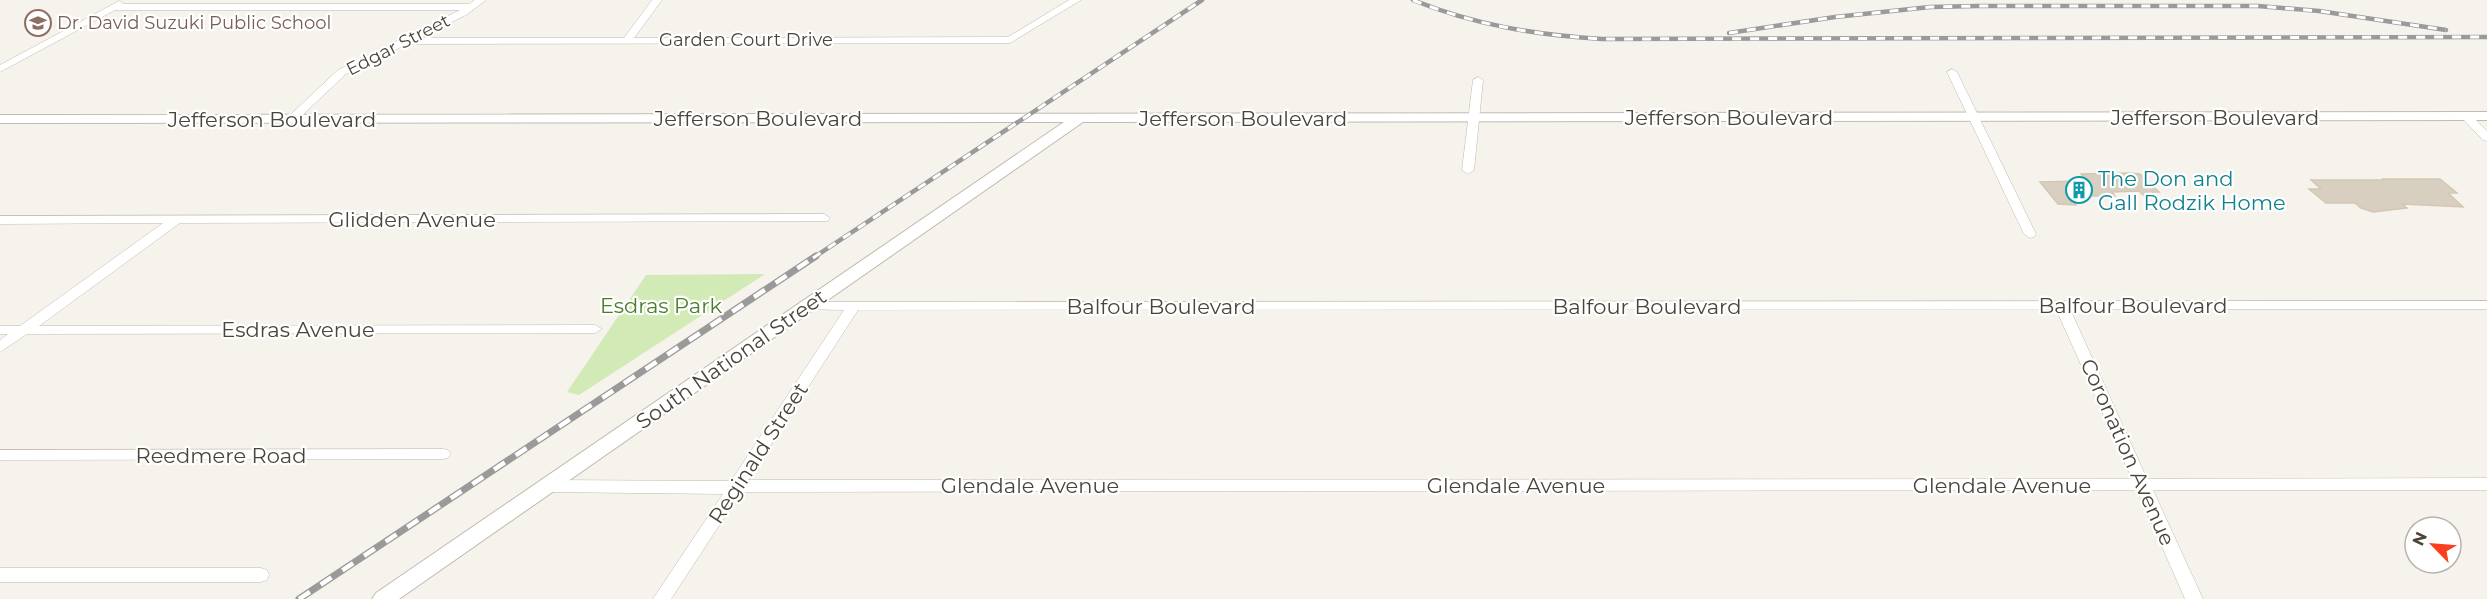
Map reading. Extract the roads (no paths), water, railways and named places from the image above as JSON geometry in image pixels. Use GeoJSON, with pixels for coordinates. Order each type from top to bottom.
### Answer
{"type":"FeatureCollection","features":[{"type":"Feature","properties":{"kind":"street"},"geometry":{"type":"LineString","coordinates":[[0,69],[127,0]]}},
{"type":"Feature","properties":{"kind":"street","name":"Edgar Street"},"geometry":{"type":"LineString","coordinates":[[292,119],[342,72],[472,7],[481,0]]}},
{"type":"Feature","properties":{"kind":"street"},"geometry":{"type":"LineString","coordinates":[[627,40],[657,0]]}},
{"type":"Feature","properties":{"kind":"street","name":"Garden Court Drive"},"geometry":{"type":"LineString","coordinates":[[406,41],[1010,40],[1076,0]]}},
{"type":"Feature","properties":{"kind":"street"},"geometry":{"type":"LineString","coordinates":[[113,7],[472,7]]}},
{"type":"Feature","properties":{"kind":"street"},"geometry":{"type":"LineString","coordinates":[[1952,72],[2030,234]]}},
{"type":"Feature","properties":{"kind":"street"},"geometry":{"type":"LineString","coordinates":[[1468,170],[1478,80]]}},
{"type":"Feature","properties":{"kind":"street"},"geometry":{"type":"LineString","coordinates":[[2466,116],[2487,138]]}},
{"type":"Feature","properties":{"kind":"street","name":"Jefferson Boulevard"},"geometry":{"type":"LineString","coordinates":[[0,120],[2487,116]]}},
{"type":"Feature","properties":{"kind":"street","name":"South National Street"},"geometry":{"type":"LineString","coordinates":[[383,599],[1079,118]]}},
{"type":"Feature","properties":{"kind":"street","name":"Glidden Avenue"},"geometry":{"type":"LineString","coordinates":[[0,220],[824,218]]}},
{"type":"Feature","properties":{"kind":"street"},"geometry":{"type":"LineString","coordinates":[[0,347],[176,220]]}},
{"type":"Feature","properties":{"kind":"street","name":"Coronation Avenue"},"geometry":{"type":"LineString","coordinates":[[2061,305],[2194,599]]}},
{"type":"Feature","properties":{"kind":"street","name":"Balfour Boulevard"},"geometry":{"type":"LineString","coordinates":[[807,306],[2487,305]]}},
{"type":"Feature","properties":{"kind":"street","name":"Reginald Street"},"geometry":{"type":"LineString","coordinates":[[662,599],[854,306]]}},
{"type":"Feature","properties":{"kind":"street","name":"Esdras Avenue"},"geometry":{"type":"LineString","coordinates":[[0,330],[595,328]]}},
{"type":"Feature","properties":{"kind":"street","name":"Reedmere Road"},"geometry":{"type":"LineString","coordinates":[[0,455],[443,454]]}},
{"type":"Feature","properties":{"kind":"street","name":"Glendale Avenue"},"geometry":{"type":"LineString","coordinates":[[546,486],[724,488],[736,486],[2487,484]]}},
{"type":"Feature","properties":{"kind":"street"},"geometry":{"type":"LineString","coordinates":[[0,575],[261,575]]}},
{"type":"Feature","properties":{"kind":"railway"},"geometry":{"type":"LineString","coordinates":[[813,258],[1202,0]]}},
{"type":"Feature","properties":{"kind":"railway"},"geometry":{"type":"LineString","coordinates":[[1413,0],[1459,16],[1506,27],[1553,35],[1602,39],[2487,37]]}},
{"type":"Feature","properties":{"kind":"railway"},"geometry":{"type":"LineString","coordinates":[[1729,33],[1835,17],[1930,7],[1978,6],[2258,6],[2319,11],[2446,30]]}},
{"type":"Feature","properties":{"kind":"railway"},"geometry":{"type":"LineString","coordinates":[[299,599],[816,256]]}},
{"type":"Feature","properties":{"kind":"place","name":"Dr. David Suzuki Public School"},"geometry":{"type":"Point","coordinates":[38,23]}},
{"type":"Feature","properties":{"kind":"place","name":"The Don and Gall Rodzik Home"},"geometry":{"type":"Point","coordinates":[2079,190]}},
{"type":"Feature","properties":{"kind":"park label","name":"Esdras Park"},"geometry":{"type":"Point","coordinates":[661,305]}}]}
